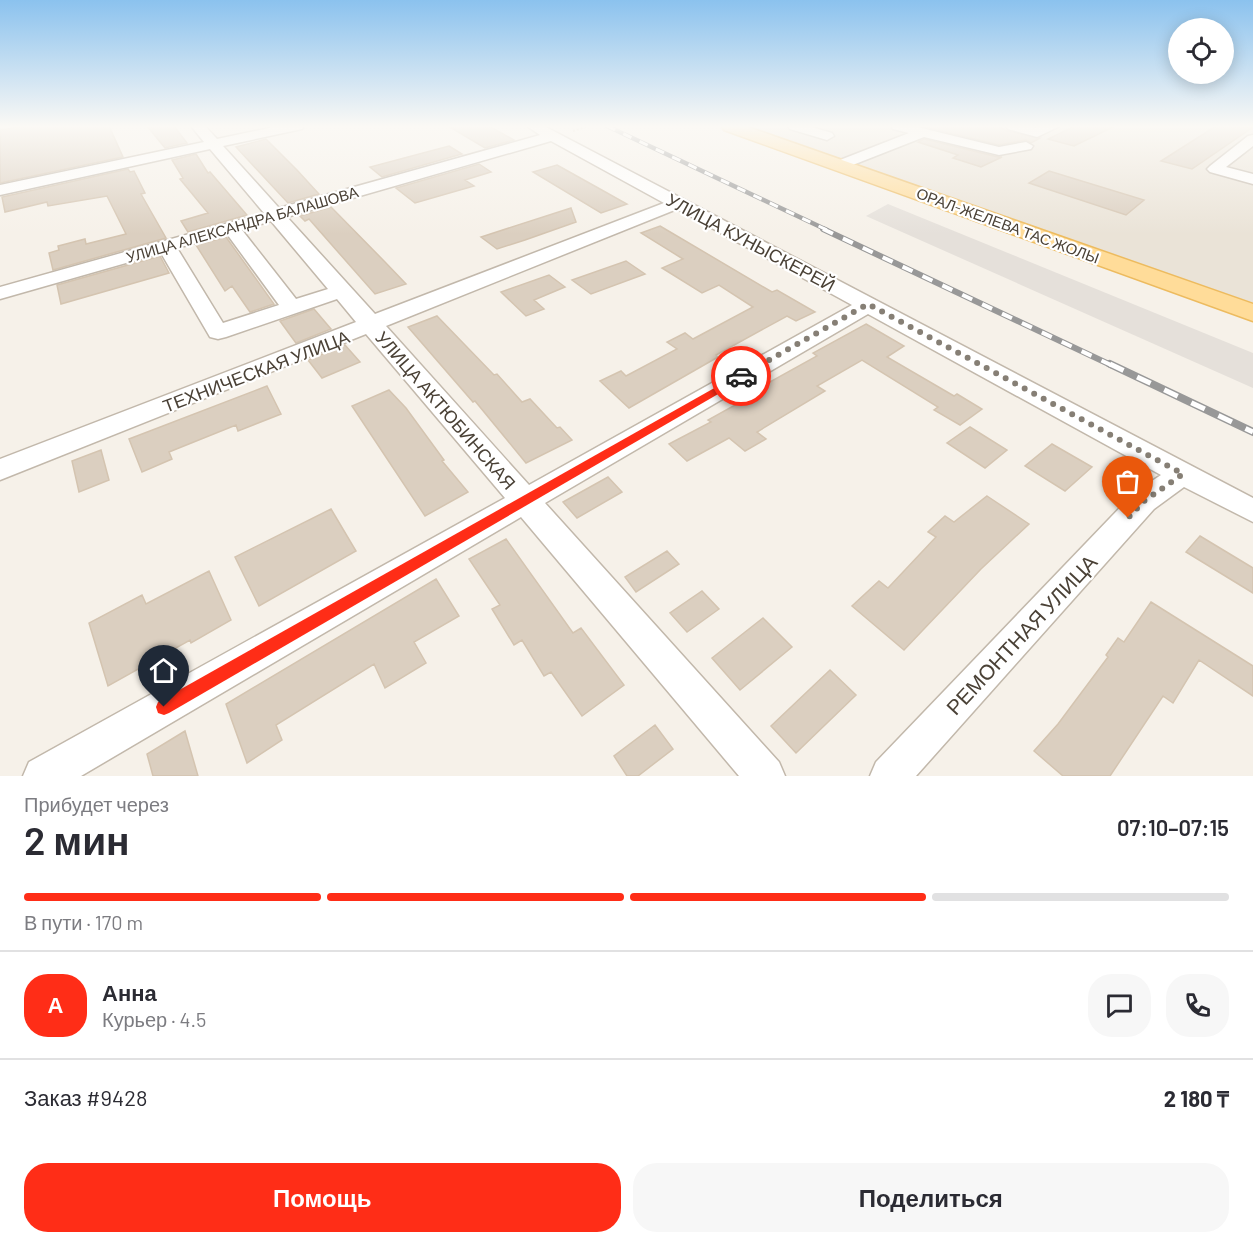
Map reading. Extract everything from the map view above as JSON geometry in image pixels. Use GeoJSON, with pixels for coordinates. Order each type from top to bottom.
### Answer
{"type":"FeatureCollection","features":[{"type":"Feature","properties":{"kind":"main road","name":"ОРАЛ-ЖЕЛЕВА ТАС ЖОЛЫ"},"geometry":{"type":"LineString","coordinates":[[832,162],[1253,313]]}},
{"type":"Feature","properties":{"kind":"street"},"geometry":{"type":"LineString","coordinates":[[0,190],[104,162]]}},
{"type":"Feature","properties":{"kind":"street","name":"УЛИЦА АКТЮБИНСКАЯ"},"geometry":{"type":"LineString","coordinates":[[230,162],[765,776]]}},
{"type":"Feature","properties":{"kind":"street","name":"УЛИЦА АЛЕКСАНДРА БАЛАШОВА"},"geometry":{"type":"LineString","coordinates":[[0,293],[276,215],[444,162]]}},
{"type":"Feature","properties":{"kind":"street","name":"УЛИЦА КУНЫСКЕРЕЙ"},"geometry":{"type":"LineString","coordinates":[[602,162],[1253,511]]}},
{"type":"Feature","properties":{"kind":"street"},"geometry":{"type":"LineString","coordinates":[[840,165],[847,162]]}},
{"type":"Feature","properties":{"kind":"street"},"geometry":{"type":"LineString","coordinates":[[1224,162],[1215,169],[1253,179]]}},
{"type":"Feature","properties":{"kind":"street","name":"ТЕХНИЧЕСКАЯ УЛИЦА"},"geometry":{"type":"LineString","coordinates":[[0,470],[372,326],[678,203]]}},
{"type":"Feature","properties":{"kind":"street"},"geometry":{"type":"LineString","coordinates":[[231,228],[292,308]]}},
{"type":"Feature","properties":{"kind":"street"},"geometry":{"type":"LineString","coordinates":[[166,246],[218,332],[342,291]]}},
{"type":"Feature","properties":{"kind":"street"},"geometry":{"type":"LineString","coordinates":[[43,776],[868,304]]}},
{"type":"Feature","properties":{"kind":"street","name":"РЕМОНТНАЯ УЛИЦА"},"geometry":{"type":"LineString","coordinates":[[890,776],[1144,501],[1183,474]]}},
{"type":"Feature","properties":{"kind":"shaded area"},"geometry":{"type":"Polygon","coordinates":[[[832,162],[1253,162],[1253,313],[832,162]]]}},
{"type":"Feature","properties":{"kind":"shaded area"},"geometry":{"type":"Polygon","coordinates":[[[888,204],[1253,353],[1253,388],[866,216],[888,204]]]}},
{"type":"Feature","properties":{"kind":"building"},"geometry":{"type":"Polygon","coordinates":[[[0,162],[98,162],[0,183],[0,162]]]}},
{"type":"Feature","properties":{"kind":"building"},"geometry":{"type":"Polygon","coordinates":[[[173,162],[201,162],[208,173],[210,172],[247,215],[188,232],[181,221],[208,213],[180,179],[183,178],[173,162]]]}},
{"type":"Feature","properties":{"kind":"building"},"geometry":{"type":"Polygon","coordinates":[[[250,162],[289,162],[319,194],[288,203],[250,162]]]}},
{"type":"Feature","properties":{"kind":"building"},"geometry":{"type":"Polygon","coordinates":[[[388,162],[433,162],[382,177],[370,167],[388,162]]]}},
{"type":"Feature","properties":{"kind":"building"},"geometry":{"type":"Polygon","coordinates":[[[966,162],[991,162],[981,167],[966,162]]]}},
{"type":"Feature","properties":{"kind":"building"},"geometry":{"type":"Polygon","coordinates":[[[1166,162],[1202,162],[1192,169],[1166,162]]]}},
{"type":"Feature","properties":{"kind":"building"},"geometry":{"type":"Polygon","coordinates":[[[479,164],[491,172],[465,180],[474,186],[415,203],[396,188],[479,164]]]}},
{"type":"Feature","properties":{"kind":"building"},"geometry":{"type":"Polygon","coordinates":[[[557,165],[627,204],[601,213],[533,172],[557,165]]]}},
{"type":"Feature","properties":{"kind":"building"},"geometry":{"type":"Polygon","coordinates":[[[128,169],[130,172],[134,171],[145,193],[141,194],[166,238],[53,270],[49,253],[59,250],[58,246],[85,239],[86,244],[126,234],[107,196],[48,206],[47,202],[5,212],[2,197],[128,169]]]}},
{"type":"Feature","properties":{"kind":"building"},"geometry":{"type":"Polygon","coordinates":[[[1049,171],[1144,200],[1126,215],[1029,183],[1049,171]]]}},
{"type":"Feature","properties":{"kind":"building"},"geometry":{"type":"Polygon","coordinates":[[[331,207],[406,284],[375,294],[309,219],[305,221],[300,216],[331,207]]]}},
{"type":"Feature","properties":{"kind":"building"},"geometry":{"type":"Polygon","coordinates":[[[571,208],[576,222],[525,240],[497,249],[481,237],[571,208]]]}},
{"type":"Feature","properties":{"kind":"building"},"geometry":{"type":"Polygon","coordinates":[[[660,226],[772,292],[777,290],[815,312],[796,321],[787,316],[716,355],[718,357],[629,408],[600,381],[621,371],[626,376],[677,349],[667,342],[685,333],[693,339],[753,307],[719,285],[702,293],[662,268],[683,259],[641,233],[660,226]]]}},
{"type":"Feature","properties":{"kind":"building"},"geometry":{"type":"Polygon","coordinates":[[[226,237],[274,304],[250,312],[232,286],[225,291],[196,245],[226,237]]]}},
{"type":"Feature","properties":{"kind":"building"},"geometry":{"type":"Polygon","coordinates":[[[160,256],[169,273],[61,304],[57,285],[160,256]]]}},
{"type":"Feature","properties":{"kind":"building"},"geometry":{"type":"Polygon","coordinates":[[[626,261],[645,274],[591,294],[572,280],[626,261]]]}},
{"type":"Feature","properties":{"kind":"building"},"geometry":{"type":"Polygon","coordinates":[[[549,275],[565,287],[534,300],[544,309],[526,316],[501,292],[549,275]]]}},
{"type":"Feature","properties":{"kind":"building"},"geometry":{"type":"Polygon","coordinates":[[[314,309],[331,329],[296,343],[280,321],[314,309]]]}},
{"type":"Feature","properties":{"kind":"building"},"geometry":{"type":"Polygon","coordinates":[[[437,316],[494,375],[497,374],[522,402],[530,399],[557,428],[560,427],[572,440],[526,463],[475,401],[473,402],[408,327],[437,316]]]}},
{"type":"Feature","properties":{"kind":"building"},"geometry":{"type":"Polygon","coordinates":[[[866,324],[904,346],[887,357],[954,396],[957,394],[982,409],[960,425],[934,410],[938,407],[862,360],[817,386],[825,391],[757,432],[766,439],[745,451],[729,438],[687,461],[669,444],[711,422],[708,420],[746,399],[743,397],[817,356],[813,353],[866,324]]]}},
{"type":"Feature","properties":{"kind":"building"},"geometry":{"type":"Polygon","coordinates":[[[345,345],[360,362],[322,378],[308,360],[345,345]]]}},
{"type":"Feature","properties":{"kind":"building"},"geometry":{"type":"Polygon","coordinates":[[[267,386],[281,414],[238,431],[236,425],[169,452],[172,459],[142,472],[129,439],[267,386]]]}},
{"type":"Feature","properties":{"kind":"building"},"geometry":{"type":"Polygon","coordinates":[[[389,390],[406,408],[444,460],[442,461],[468,492],[425,516],[352,406],[389,390]]]}},
{"type":"Feature","properties":{"kind":"building"},"geometry":{"type":"Polygon","coordinates":[[[970,427],[1007,450],[985,468],[947,443],[970,427]]]}},
{"type":"Feature","properties":{"kind":"building"},"geometry":{"type":"Polygon","coordinates":[[[1052,444],[1092,467],[1065,491],[1025,466],[1052,444]]]}},
{"type":"Feature","properties":{"kind":"building"},"geometry":{"type":"Polygon","coordinates":[[[101,450],[109,480],[79,492],[72,461],[101,450]]]}},
{"type":"Feature","properties":{"kind":"building"},"geometry":{"type":"Polygon","coordinates":[[[608,477],[622,492],[577,518],[563,502],[608,477]]]}},
{"type":"Feature","properties":{"kind":"building"},"geometry":{"type":"Polygon","coordinates":[[[987,496],[1029,524],[981,569],[904,650],[852,606],[879,581],[888,588],[936,537],[928,532],[945,516],[954,522],[987,496]]]}},
{"type":"Feature","properties":{"kind":"building"},"geometry":{"type":"Polygon","coordinates":[[[331,509],[356,551],[259,606],[235,557],[331,509]]]}},
{"type":"Feature","properties":{"kind":"building"},"geometry":{"type":"Polygon","coordinates":[[[1200,536],[1253,568],[1253,593],[1186,552],[1200,536]]]}},
{"type":"Feature","properties":{"kind":"building"},"geometry":{"type":"Polygon","coordinates":[[[506,539],[573,633],[581,628],[624,685],[582,716],[551,672],[544,676],[522,640],[514,645],[492,609],[500,605],[469,559],[506,539]]]}},
{"type":"Feature","properties":{"kind":"building"},"geometry":{"type":"Polygon","coordinates":[[[667,551],[679,564],[636,592],[625,577],[667,551]]]}},
{"type":"Feature","properties":{"kind":"building"},"geometry":{"type":"Polygon","coordinates":[[[209,571],[231,620],[108,686],[89,623],[142,595],[146,604],[209,571]]]}},
{"type":"Feature","properties":{"kind":"building"},"geometry":{"type":"Polygon","coordinates":[[[436,579],[459,616],[414,642],[426,663],[385,688],[374,664],[276,725],[282,740],[247,763],[226,704],[436,579]]]}},
{"type":"Feature","properties":{"kind":"building"},"geometry":{"type":"Polygon","coordinates":[[[702,591],[719,609],[687,632],[670,613],[702,591]]]}},
{"type":"Feature","properties":{"kind":"building"},"geometry":{"type":"Polygon","coordinates":[[[1151,602],[1253,666],[1253,696],[1199,660],[1173,703],[1163,696],[1110,776],[1063,776],[1034,751],[1058,724],[1108,657],[1106,655],[1118,638],[1124,642],[1151,602]]]}},
{"type":"Feature","properties":{"kind":"building"},"geometry":{"type":"Polygon","coordinates":[[[763,618],[792,647],[740,690],[712,658],[763,618]]]}},
{"type":"Feature","properties":{"kind":"building"},"geometry":{"type":"Polygon","coordinates":[[[830,670],[856,695],[796,753],[771,726],[830,670]]]}},
{"type":"Feature","properties":{"kind":"building"},"geometry":{"type":"Polygon","coordinates":[[[655,725],[673,749],[638,776],[627,776],[614,756],[655,725]]]}},
{"type":"Feature","properties":{"kind":"building"},"geometry":{"type":"Polygon","coordinates":[[[185,731],[198,776],[153,776],[147,754],[185,731]]]}},
{"type":"Feature","properties":{"kind":"railway"},"geometry":{"type":"LineString","coordinates":[[684,162],[827,230]]}},
{"type":"Feature","properties":{"kind":"railway"},"geometry":{"type":"LineString","coordinates":[[823,229],[1113,366]]}},
{"type":"Feature","properties":{"kind":"railway"},"geometry":{"type":"LineString","coordinates":[[1110,364],[1253,432]]}},
{"type":"Feature","properties":{"kind":"way so far"},"geometry":{"type":"LineString","coordinates":[[741,376],[868,304],[1183,474],[1144,501],[1128,518]]}},
{"type":"Feature","properties":{"kind":"route"},"geometry":{"type":"LineString","coordinates":[[164,707],[741,376]]}}]}
